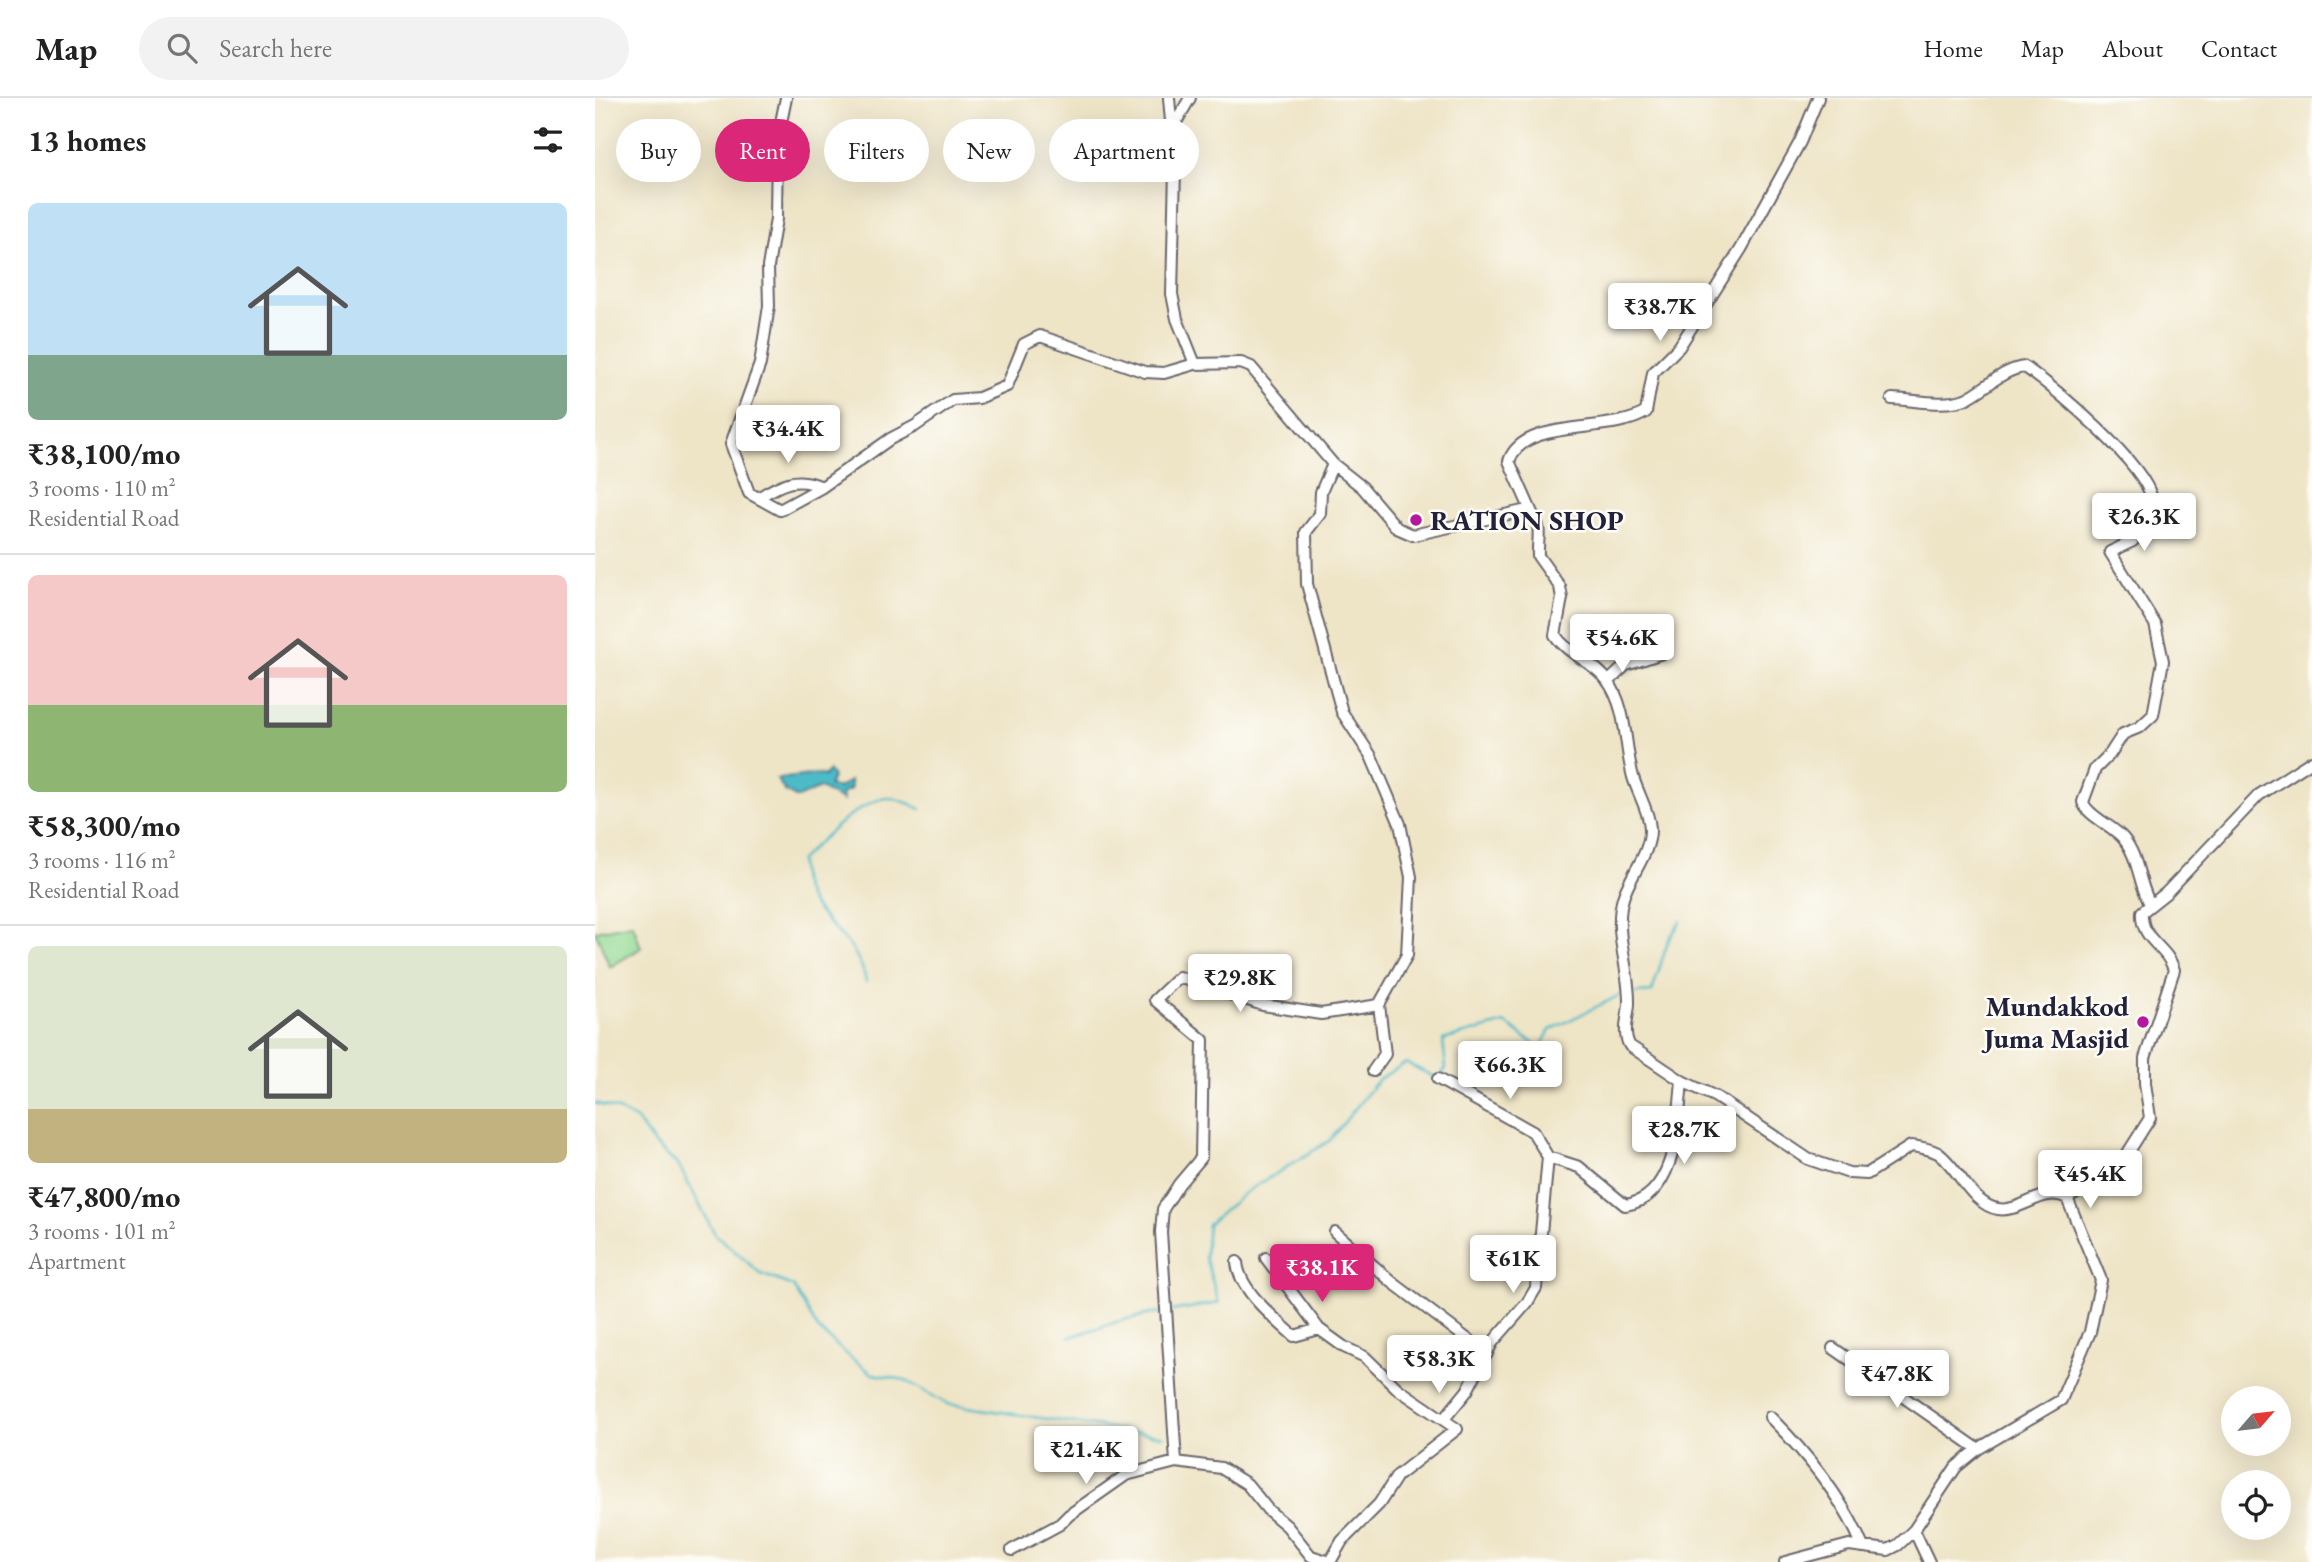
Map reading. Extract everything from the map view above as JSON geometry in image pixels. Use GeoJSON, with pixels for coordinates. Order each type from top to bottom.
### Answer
{"type":"FeatureCollection","features":[{"type":"Feature","properties":{"kind":"street"},"geometry":{"type":"LineString","coordinates":[[786,98],[777,142],[776,219],[768,267],[769,306],[760,364],[731,444],[749,493],[780,510],[822,487],[890,439],[915,426],[953,400],[979,398],[1007,386],[1024,344],[1033,338],[1049,339],[1145,372],[1164,373],[1195,364],[1241,363],[1251,368],[1333,464],[1362,488],[1397,528],[1413,535],[1494,516],[1532,513]]}},
{"type":"Feature","properties":{"kind":"street"},"geometry":{"type":"LineString","coordinates":[[1169,98],[1171,119]]}},
{"type":"Feature","properties":{"kind":"street"},"geometry":{"type":"LineString","coordinates":[[1178,119],[1190,98]]}},
{"type":"Feature","properties":{"kind":"street"},"geometry":{"type":"LineString","coordinates":[[1818,98],[1800,142],[1741,249],[1679,347],[1653,373],[1646,412],[1588,428],[1533,436],[1513,450],[1509,461],[1541,527],[1538,556],[1560,587],[1562,598],[1555,635],[1565,648],[1598,670],[1608,681],[1625,719],[1632,774],[1650,829],[1648,843],[1624,895],[1620,915],[1629,1002],[1626,1040],[1682,1081],[1716,1097],[1808,1159],[1849,1173],[1867,1174],[1911,1146],[1938,1154],[1984,1201],[1997,1209],[2010,1209],[2043,1197],[2057,1195],[2067,1198],[2119,1167],[2150,1118],[2145,1058],[2174,970],[2171,959],[2144,930],[2142,912],[2166,893],[2259,795],[2312,761]]}},
{"type":"Feature","properties":{"kind":"street"},"geometry":{"type":"LineString","coordinates":[[1174,182],[1172,294],[1177,319],[1195,364]]}},
{"type":"Feature","properties":{"kind":"street"},"geometry":{"type":"LineString","coordinates":[[1892,400],[1950,403],[1977,393],[2011,370],[2025,368],[2051,387],[2129,460],[2147,487],[2152,499],[2139,507],[2133,541],[2110,552],[2155,624],[2163,661],[2161,679],[2153,715],[2140,727],[2123,734],[2110,754],[2095,769],[2083,802],[2087,811],[2107,822],[2131,850],[2141,886],[2150,904]]}},
{"type":"Feature","properties":{"kind":"street"},"geometry":{"type":"LineString","coordinates":[[1333,464],[1321,492],[1320,514],[1306,532],[1307,584],[1342,712],[1371,756],[1400,824],[1411,877],[1407,956],[1379,1005],[1385,1055],[1373,1071]]}},
{"type":"Feature","properties":{"kind":"street"},"geometry":{"type":"LineString","coordinates":[[758,498],[789,481],[809,481],[822,487]]}},
{"type":"Feature","properties":{"kind":"street"},"geometry":{"type":"LineString","coordinates":[[1608,681],[1626,666],[1665,652]]}},
{"type":"Feature","properties":{"kind":"street"},"geometry":{"type":"LineString","coordinates":[[1176,1462],[1161,1232],[1163,1209],[1179,1184],[1201,1158],[1203,1040],[1155,1000],[1179,977],[1263,1005],[1321,1014],[1379,1005]]}},
{"type":"Feature","properties":{"kind":"street"},"geometry":{"type":"LineString","coordinates":[[1438,1079],[1533,1132],[1548,1157],[1536,1288],[1487,1354],[1467,1391],[1444,1419]]}},
{"type":"Feature","properties":{"kind":"street"},"geometry":{"type":"LineString","coordinates":[[1548,1157],[1579,1167],[1625,1205],[1637,1203],[1649,1195],[1668,1168],[1677,1132],[1682,1081]]}},
{"type":"Feature","properties":{"kind":"street"},"geometry":{"type":"LineString","coordinates":[[1785,1562],[1849,1545],[1888,1550],[1914,1530],[1956,1466],[1978,1449],[2061,1400],[2090,1332],[2101,1280],[2067,1198]]}},
{"type":"Feature","properties":{"kind":"street"},"geometry":{"type":"LineString","coordinates":[[1335,1232],[1392,1282],[1487,1354]]}},
{"type":"Feature","properties":{"kind":"street"},"geometry":{"type":"LineString","coordinates":[[1012,1550],[1060,1524],[1126,1475],[1176,1462],[1221,1468],[1247,1484],[1311,1556],[1330,1562],[1342,1541],[1378,1504],[1397,1476],[1457,1429],[1398,1389],[1365,1357],[1344,1347],[1319,1329],[1266,1258]]}},
{"type":"Feature","properties":{"kind":"street"},"geometry":{"type":"LineString","coordinates":[[1237,1262],[1238,1273],[1260,1303],[1294,1336],[1319,1329]]}},
{"type":"Feature","properties":{"kind":"street"},"geometry":{"type":"LineString","coordinates":[[1833,1348],[1978,1449]]}},
{"type":"Feature","properties":{"kind":"street"},"geometry":{"type":"LineString","coordinates":[[1770,1417],[1831,1488],[1852,1520],[1863,1547]]}},
{"type":"Feature","properties":{"kind":"street"},"geometry":{"type":"LineString","coordinates":[[1914,1530],[1929,1562]]}},
{"type":"Feature","properties":{"kind":"green space"},"geometry":{"type":"Polygon","coordinates":[[[633,924],[641,948],[610,967],[595,931],[633,924]]]}},
{"type":"Feature","properties":{"kind":"water"},"geometry":{"type":"Polygon","coordinates":[[[829,771],[833,777],[829,786],[838,788],[850,781],[851,789],[842,793],[843,801],[820,788],[797,798],[785,791],[777,779],[818,774],[824,776],[829,771]]]}},
{"type":"Feature","properties":{"kind":"waterway"},"geometry":{"type":"LineString","coordinates":[[866,982],[860,963],[851,948],[817,911],[808,897],[802,880],[800,860],[854,812],[878,800],[897,799],[921,809]]}},
{"type":"Feature","properties":{"kind":"waterway"},"geometry":{"type":"LineString","coordinates":[[1636,993],[1652,992],[1668,941],[1681,921]]}},
{"type":"Feature","properties":{"kind":"waterway"},"geometry":{"type":"LineString","coordinates":[[1440,1077],[1446,1068],[1443,1040],[1505,1023],[1540,1048],[1550,1030],[1620,995]]}},
{"type":"Feature","properties":{"kind":"waterway"},"geometry":{"type":"LineString","coordinates":[[1171,1311],[1219,1303],[1205,1257],[1208,1224],[1246,1192],[1329,1141],[1379,1079],[1406,1063],[1435,1077]]}},
{"type":"Feature","properties":{"kind":"waterway"},"geometry":{"type":"LineString","coordinates":[[595,1103],[618,1110],[637,1120],[654,1144],[679,1166],[715,1234],[761,1274],[793,1286],[818,1329],[873,1374],[905,1380],[947,1404],[1163,1436]]}},
{"type":"Feature","properties":{"kind":"waterway"},"geometry":{"type":"LineString","coordinates":[[1070,1337],[1123,1320],[1161,1312]]}},
{"type":"Feature","properties":{"kind":"place","name":"RATION SHOP"},"geometry":{"type":"Point","coordinates":[1416,520]}},
{"type":"Feature","properties":{"kind":"place","name":"Mundakkod Juma Masjid"},"geometry":{"type":"Point","coordinates":[2143,1022]}}]}
